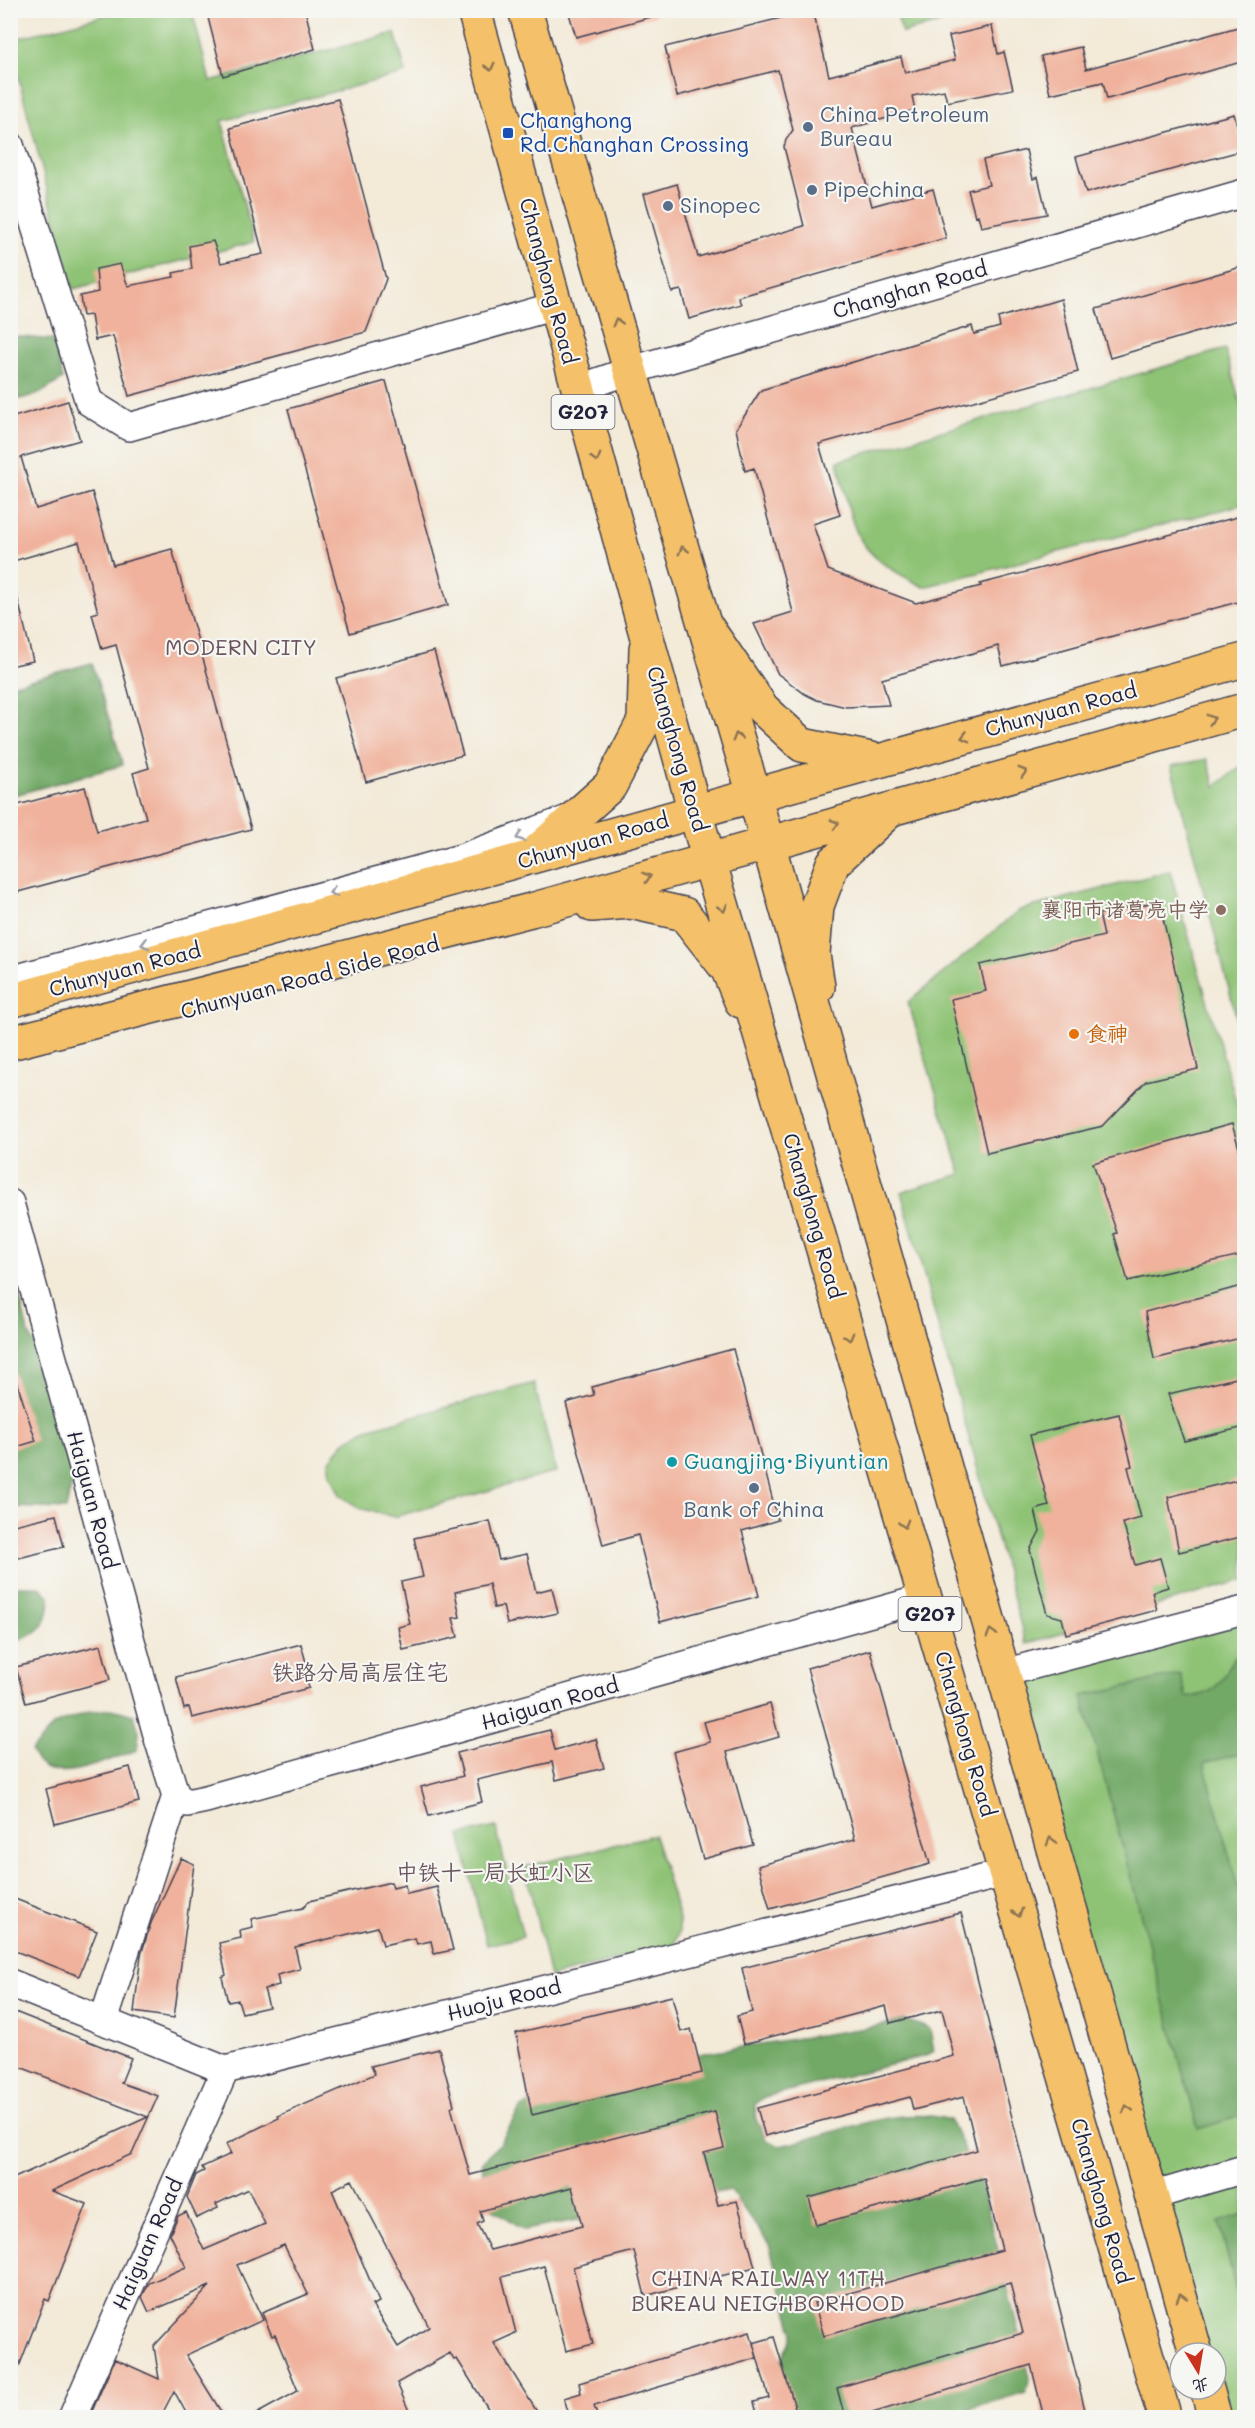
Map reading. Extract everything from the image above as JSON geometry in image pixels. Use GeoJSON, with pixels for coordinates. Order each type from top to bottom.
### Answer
{"type":"FeatureCollection","features":[{"type":"Feature","properties":{"kind":"main road","name":"Changhong Road"},"geometry":{"type":"LineString","coordinates":[[474,10],[695,812],[1165,2418]]}},
{"type":"Feature","properties":{"kind":"main road","name":"G207"},"geometry":{"type":"LineString","coordinates":[[525,10],[632,370],[768,843],[1194,2341]]}},
{"type":"Feature","properties":{"kind":"main road"},"geometry":{"type":"LineString","coordinates":[[705,624],[762,708],[802,745],[879,760]]}},
{"type":"Feature","properties":{"kind":"main road"},"geometry":{"type":"LineString","coordinates":[[527,860],[610,786],[644,721],[646,637]]}},
{"type":"Feature","properties":{"kind":"main road","name":"Chunyuan Road"},"geometry":{"type":"LineString","coordinates":[[10,1001],[1245,660]]}},
{"type":"Feature","properties":{"kind":"main road","name":"Chunyuan Road"},"geometry":{"type":"LineString","coordinates":[[10,1043],[531,910],[1245,710]]}},
{"type":"Feature","properties":{"kind":"main road"},"geometry":{"type":"LineString","coordinates":[[830,1066],[813,954],[817,906],[833,862],[892,809]]}},
{"type":"Feature","properties":{"kind":"main road"},"geometry":{"type":"LineString","coordinates":[[531,910],[630,902],[684,914],[728,970],[773,1080]]}},
{"type":"Feature","properties":{"kind":"main road"},"geometry":{"type":"LineString","coordinates":[[1210,2401],[1215,2418]]}},
{"type":"Feature","properties":{"kind":"street"},"geometry":{"type":"LineString","coordinates":[[10,145],[89,402],[129,427],[555,306]]}},
{"type":"Feature","properties":{"kind":"street","name":"Changhan Road"},"geometry":{"type":"LineString","coordinates":[[577,389],[632,370],[1245,193]]}},
{"type":"Feature","properties":{"kind":"street"},"geometry":{"type":"LineString","coordinates":[[10,980],[461,858],[575,817]]}},
{"type":"Feature","properties":{"kind":"street","name":"Chunyuan Road Side Road"},"geometry":{"type":"LineString","coordinates":[[10,1058],[520,922],[611,903]]}},
{"type":"Feature","properties":{"kind":"street","name":"Haiguan Road"},"geometry":{"type":"LineString","coordinates":[[10,1203],[159,1742],[176,1796],[187,1803],[926,1598]]}},
{"type":"Feature","properties":{"kind":"street"},"geometry":{"type":"LineString","coordinates":[[1003,1673],[1245,1610]]}},
{"type":"Feature","properties":{"kind":"street"},"geometry":{"type":"LineString","coordinates":[[103,2021],[176,1796]]}},
{"type":"Feature","properties":{"kind":"street","name":"Huoju Road"},"geometry":{"type":"LineString","coordinates":[[225,2070],[1006,1874]]}},
{"type":"Feature","properties":{"kind":"street"},"geometry":{"type":"LineString","coordinates":[[10,1983],[225,2070]]}},
{"type":"Feature","properties":{"kind":"street","name":"Haiguan Road"},"geometry":{"type":"LineString","coordinates":[[72,2418],[225,2070]]}},
{"type":"Feature","properties":{"kind":"street"},"geometry":{"type":"LineString","coordinates":[[1152,2196],[1245,2169]]}},
{"type":"Feature","properties":{"kind":"green space"},"geometry":{"type":"Polygon","coordinates":[[[896,10],[987,11],[902,33],[896,10]]]}},
{"type":"Feature","properties":{"kind":"green space"},"geometry":{"type":"Polygon","coordinates":[[[121,11],[192,11],[210,81],[395,33],[406,73],[222,121],[254,242],[73,289],[10,40],[121,11]]]}},
{"type":"Feature","properties":{"kind":"green space"},"geometry":{"type":"Polygon","coordinates":[[[11,336],[54,340],[63,379],[39,394],[11,401],[11,336]]]}},
{"type":"Feature","properties":{"kind":"green space"},"geometry":{"type":"Polygon","coordinates":[[[1225,349],[1244,416],[1244,504],[924,587],[882,563],[860,539],[848,507],[838,461],[1225,349]]]}},
{"type":"Feature","properties":{"kind":"green space"},"geometry":{"type":"Polygon","coordinates":[[[92,663],[123,765],[11,796],[11,685],[92,663]]]}},
{"type":"Feature","properties":{"kind":"green space"},"geometry":{"type":"Polygon","coordinates":[[[1207,759],[1215,786],[1244,764],[1244,1047],[1171,766],[1207,759]]]}},
{"type":"Feature","properties":{"kind":"green space"},"geometry":{"type":"Polygon","coordinates":[[[1170,871],[1244,1129],[1244,1580],[1026,1644],[901,1192],[961,1174],[908,1002],[1020,910],[1170,871]]]}},
{"type":"Feature","properties":{"kind":"green space"},"geometry":{"type":"Polygon","coordinates":[[[10,1257],[28,1332],[53,1384],[59,1433],[75,1470],[66,1509],[11,1507],[10,1257]]]}},
{"type":"Feature","properties":{"kind":"green space"},"geometry":{"type":"Polygon","coordinates":[[[534,1383],[556,1472],[394,1517],[359,1508],[340,1495],[331,1475],[329,1462],[344,1442],[367,1429],[534,1383]]]}},
{"type":"Feature","properties":{"kind":"green space"},"geometry":{"type":"Polygon","coordinates":[[[39,1586],[50,1597],[47,1616],[40,1628],[28,1637],[11,1644],[11,1587],[39,1586]]]}},
{"type":"Feature","properties":{"kind":"green space"},"geometry":{"type":"Polygon","coordinates":[[[1244,1610],[1244,2417],[1215,2417],[1215,2401],[1228,2401],[1228,2341],[1193,2341],[1003,1673],[1244,1610]]]}},
{"type":"Feature","properties":{"kind":"green space"},"geometry":{"type":"Polygon","coordinates":[[[1244,1655],[1244,1753],[1204,1763],[1244,1910],[1244,2115],[1198,2129],[1082,1696],[1180,1674],[1186,1696],[1204,1694],[1211,1691],[1221,1680],[1234,1658],[1244,1655]]]}},
{"type":"Feature","properties":{"kind":"green space"},"geometry":{"type":"Polygon","coordinates":[[[112,1709],[134,1715],[139,1732],[137,1750],[72,1771],[47,1769],[37,1762],[31,1751],[54,1725],[88,1712],[112,1709]]]}},
{"type":"Feature","properties":{"kind":"green space"},"geometry":{"type":"Polygon","coordinates":[[[496,1827],[523,1937],[487,1945],[460,1835],[496,1827]]]}},
{"type":"Feature","properties":{"kind":"green space"},"geometry":{"type":"Polygon","coordinates":[[[654,1835],[679,1918],[679,1932],[674,1945],[550,1977],[525,1867],[654,1835]]]}},
{"type":"Feature","properties":{"kind":"green space"},"geometry":{"type":"Polygon","coordinates":[[[906,2020],[930,2029],[934,2051],[925,2056],[764,2097],[755,2104],[756,2119],[766,2140],[780,2146],[886,2118],[929,2116],[950,2120],[983,2190],[1030,2378],[1026,2392],[941,2417],[780,2417],[781,2360],[789,2346],[793,2331],[769,2244],[730,2190],[525,2230],[486,2204],[482,2163],[500,2143],[521,2108],[575,2081],[714,2051],[906,2020]]]}},
{"type":"Feature","properties":{"kind":"green space"},"geometry":{"type":"Polygon","coordinates":[[[1244,2214],[1244,2322],[1219,2222],[1244,2214]]]}},
{"type":"Feature","properties":{"kind":"building"},"geometry":{"type":"Polygon","coordinates":[[[206,10],[305,10],[315,49],[223,76],[206,10]]]}},
{"type":"Feature","properties":{"kind":"building"},"geometry":{"type":"Polygon","coordinates":[[[568,10],[655,10],[655,16],[576,37],[568,10]]]}},
{"type":"Feature","properties":{"kind":"building"},"geometry":{"type":"Polygon","coordinates":[[[813,10],[829,76],[901,57],[905,73],[955,60],[949,36],[992,26],[998,54],[1004,52],[1013,89],[947,102],[944,90],[912,96],[915,110],[852,128],[872,206],[933,189],[946,238],[738,297],[741,304],[689,319],[681,290],[672,292],[644,194],[677,184],[698,257],[804,226],[784,147],[793,130],[778,70],[677,96],[665,47],[813,10]]]}},
{"type":"Feature","properties":{"kind":"building"},"geometry":{"type":"Polygon","coordinates":[[[1245,25],[1245,61],[1107,99],[1103,82],[1050,94],[1041,56],[1081,47],[1086,69],[1245,25]]]}},
{"type":"Feature","properties":{"kind":"building"},"geometry":{"type":"Polygon","coordinates":[[[338,99],[386,279],[366,332],[129,396],[113,336],[95,340],[91,315],[83,316],[80,296],[98,292],[96,269],[120,264],[128,286],[174,277],[173,273],[192,269],[189,246],[213,241],[221,263],[263,254],[230,128],[338,99]]]}},
{"type":"Feature","properties":{"kind":"building"},"geometry":{"type":"Polygon","coordinates":[[[1234,114],[1244,150],[1086,193],[1076,157],[1234,114]]]}},
{"type":"Feature","properties":{"kind":"building"},"geometry":{"type":"Polygon","coordinates":[[[1026,150],[1033,179],[1038,177],[1047,214],[981,227],[978,215],[975,216],[968,190],[989,185],[983,160],[1026,150]]]}},
{"type":"Feature","properties":{"kind":"building"},"geometry":{"type":"Polygon","coordinates":[[[1241,267],[1245,280],[1245,318],[1110,358],[1096,309],[1241,267]]]}},
{"type":"Feature","properties":{"kind":"building"},"geometry":{"type":"Polygon","coordinates":[[[1061,299],[1078,372],[819,444],[840,515],[813,524],[828,570],[916,603],[981,586],[980,584],[1245,515],[1245,600],[1003,666],[998,646],[882,679],[889,705],[846,707],[817,700],[805,694],[778,674],[754,624],[793,612],[754,468],[745,471],[736,429],[761,390],[972,326],[974,334],[1000,327],[998,318],[1061,299]]]}},
{"type":"Feature","properties":{"kind":"building"},"geometry":{"type":"Polygon","coordinates":[[[386,381],[448,605],[350,633],[288,409],[386,381]]]}},
{"type":"Feature","properties":{"kind":"building"},"geometry":{"type":"Polygon","coordinates":[[[68,401],[80,440],[21,457],[36,509],[92,492],[113,565],[172,549],[251,829],[14,893],[10,881],[10,807],[85,787],[97,831],[146,818],[133,773],[149,768],[116,645],[102,649],[92,614],[98,612],[79,542],[10,562],[10,418],[68,401]]]}},
{"type":"Feature","properties":{"kind":"building"},"geometry":{"type":"Polygon","coordinates":[[[17,596],[33,661],[10,666],[10,597],[17,596]]]}},
{"type":"Feature","properties":{"kind":"building"},"geometry":{"type":"Polygon","coordinates":[[[434,651],[463,755],[366,782],[336,678],[434,651]]]}},
{"type":"Feature","properties":{"kind":"building","name":"食神"},"geometry":{"type":"Polygon","coordinates":[[[1159,901],[1198,1069],[1146,1081],[1103,1126],[987,1153],[951,999],[986,991],[980,965],[1104,936],[1099,914],[1159,901]]]}},
{"type":"Feature","properties":{"kind":"building"},"geometry":{"type":"Polygon","coordinates":[[[1232,1124],[1245,1169],[1245,1254],[1128,1281],[1114,1234],[1117,1233],[1093,1163],[1232,1124]]]}},
{"type":"Feature","properties":{"kind":"building"},"geometry":{"type":"Polygon","coordinates":[[[1245,1285],[1245,1337],[1154,1359],[1145,1312],[1245,1285]]]}},
{"type":"Feature","properties":{"kind":"building","name":"Guangjing·Biyuntian"},"geometry":{"type":"Polygon","coordinates":[[[733,1349],[778,1520],[742,1531],[759,1596],[660,1622],[638,1535],[603,1545],[566,1403],[594,1395],[592,1387],[733,1349]]]}},
{"type":"Feature","properties":{"kind":"building"},"geometry":{"type":"Polygon","coordinates":[[[10,1374],[14,1374],[36,1441],[10,1449],[10,1374]]]}},
{"type":"Feature","properties":{"kind":"building"},"geometry":{"type":"Polygon","coordinates":[[[1245,1376],[1245,1427],[1184,1441],[1168,1394],[1245,1376]]]}},
{"type":"Feature","properties":{"kind":"building"},"geometry":{"type":"Polygon","coordinates":[[[1119,1414],[1132,1466],[1128,1467],[1141,1518],[1123,1523],[1135,1565],[1160,1558],[1168,1587],[1152,1592],[1157,1610],[1066,1634],[1062,1618],[1047,1614],[1030,1550],[1040,1531],[1035,1510],[1049,1506],[1030,1435],[1119,1414]]]}},
{"type":"Feature","properties":{"kind":"building"},"geometry":{"type":"Polygon","coordinates":[[[1245,1478],[1245,1536],[1179,1552],[1168,1497],[1245,1478]]]}},
{"type":"Feature","properties":{"kind":"building"},"geometry":{"type":"Polygon","coordinates":[[[56,1515],[64,1547],[10,1560],[10,1526],[56,1515]]]}},
{"type":"Feature","properties":{"kind":"building"},"geometry":{"type":"Polygon","coordinates":[[[490,1521],[499,1560],[527,1554],[536,1592],[552,1588],[558,1613],[507,1624],[503,1606],[494,1608],[489,1584],[455,1592],[460,1617],[453,1618],[458,1637],[403,1650],[398,1627],[410,1624],[401,1582],[423,1577],[414,1538],[490,1521]]]}},
{"type":"Feature","properties":{"kind":"building"},"geometry":{"type":"Polygon","coordinates":[[[301,1644],[310,1677],[306,1678],[309,1688],[192,1718],[189,1707],[184,1709],[176,1677],[301,1644]]]}},
{"type":"Feature","properties":{"kind":"building"},"geometry":{"type":"Polygon","coordinates":[[[101,1645],[110,1680],[26,1703],[16,1667],[101,1645]]]}},
{"type":"Feature","properties":{"kind":"building"},"geometry":{"type":"Polygon","coordinates":[[[870,1650],[930,1864],[770,1909],[758,1866],[855,1839],[807,1668],[870,1650]]]}},
{"type":"Feature","properties":{"kind":"building"},"geometry":{"type":"Polygon","coordinates":[[[770,1704],[779,1737],[727,1752],[753,1845],[703,1859],[673,1752],[710,1742],[704,1722],[770,1704]]]}},
{"type":"Feature","properties":{"kind":"building"},"geometry":{"type":"Polygon","coordinates":[[[550,1730],[555,1750],[596,1739],[604,1768],[556,1780],[552,1762],[477,1780],[482,1802],[429,1816],[421,1787],[463,1776],[457,1753],[550,1730]]]}},
{"type":"Feature","properties":{"kind":"building"},"geometry":{"type":"Polygon","coordinates":[[[130,1767],[139,1802],[55,1824],[46,1789],[130,1767]]]}},
{"type":"Feature","properties":{"kind":"building"},"geometry":{"type":"Polygon","coordinates":[[[181,1858],[194,1864],[174,2018],[134,2012],[141,1955],[151,1923],[181,1858]]]}},
{"type":"Feature","properties":{"kind":"building"},"geometry":{"type":"Polygon","coordinates":[[[391,1882],[393,1888],[405,1885],[407,1894],[437,1887],[453,1950],[434,1954],[431,1941],[417,1944],[415,1938],[383,1945],[378,1927],[295,1947],[300,1969],[277,1975],[279,1985],[264,1989],[269,2007],[242,2013],[238,2000],[228,2002],[222,1977],[226,1975],[219,1943],[241,1938],[240,1930],[253,1927],[251,1919],[303,1908],[309,1901],[391,1882]]]}},
{"type":"Feature","properties":{"kind":"building"},"geometry":{"type":"Polygon","coordinates":[[[10,1897],[97,1931],[79,1976],[10,1949],[10,1897]]]}},
{"type":"Feature","properties":{"kind":"building"},"geometry":{"type":"Polygon","coordinates":[[[961,1913],[1087,2418],[1044,2418],[1031,2365],[856,2418],[845,2418],[837,2388],[1023,2333],[1010,2283],[824,2336],[814,2303],[1002,2250],[984,2178],[816,2225],[809,2198],[977,2150],[964,2097],[913,2110],[910,2097],[765,2136],[757,2108],[954,2056],[942,2010],[890,2023],[886,2006],[744,2044],[737,2016],[752,2012],[742,1968],[961,1913]]]}},
{"type":"Feature","properties":{"kind":"building"},"geometry":{"type":"Polygon","coordinates":[[[672,1996],[681,2032],[691,2029],[702,2073],[532,2115],[516,2033],[672,1996]]]}},
{"type":"Feature","properties":{"kind":"building"},"geometry":{"type":"Polygon","coordinates":[[[10,2010],[131,2058],[121,2083],[158,2096],[132,2154],[52,2191],[87,2204],[49,2301],[45,2299],[12,2385],[10,2180],[148,2117],[10,2063],[10,2010]]]}},
{"type":"Feature","properties":{"kind":"building"},"geometry":{"type":"Polygon","coordinates":[[[439,2049],[454,2105],[451,2107],[470,2175],[715,2112],[724,2148],[704,2153],[718,2205],[737,2201],[755,2267],[645,2296],[634,2251],[573,2267],[593,2344],[566,2351],[544,2266],[502,2277],[516,2333],[494,2343],[541,2418],[494,2418],[457,2359],[454,2360],[450,2353],[397,2383],[412,2418],[249,2418],[298,2391],[275,2335],[272,2336],[262,2313],[308,2294],[284,2245],[237,2265],[263,2320],[186,2355],[225,2418],[189,2418],[174,2391],[160,2418],[89,2418],[115,2359],[159,2379],[154,2346],[210,2286],[149,2312],[142,2297],[149,2283],[186,2267],[170,2234],[178,2216],[186,2212],[204,2250],[265,2224],[248,2189],[216,2204],[218,2208],[197,2218],[187,2197],[196,2175],[204,2171],[202,2167],[231,2154],[226,2144],[279,2118],[278,2116],[375,2074],[371,2066],[439,2049]],[[352,2180],[332,2190],[379,2302],[372,2305],[398,2347],[429,2327],[352,2180]],[[572,2187],[480,2211],[483,2221],[477,2224],[490,2250],[582,2226],[572,2187]]]}},
{"type":"Feature","properties":{"kind":"building"},"geometry":{"type":"Polygon","coordinates":[[[750,2332],[757,2358],[594,2406],[598,2418],[570,2418],[564,2398],[581,2393],[579,2383],[750,2332]]]}},
{"type":"Feature","properties":{"kind":"building"},"geometry":{"type":"Polygon","coordinates":[[[774,2337],[798,2418],[758,2418],[754,2402],[769,2398],[753,2343],[774,2337]]]}},
{"type":"Feature","properties":{"kind":"place","name":"China Petroleum Bureau"},"geometry":{"type":"Point","coordinates":[808,127]}},
{"type":"Feature","properties":{"kind":"place","name":"Changhong Rd.Changhan Crossing"},"geometry":{"type":"Point","coordinates":[508,133]}},
{"type":"Feature","properties":{"kind":"place","name":"Pipechina"},"geometry":{"type":"Point","coordinates":[812,190]}},
{"type":"Feature","properties":{"kind":"place","name":"Sinopec"},"geometry":{"type":"Point","coordinates":[668,206]}},
{"type":"Feature","properties":{"kind":"place","name":"襄阳市诸葛亮中学"},"geometry":{"type":"Point","coordinates":[1221,910]}},
{"type":"Feature","properties":{"kind":"place","name":"食神"},"geometry":{"type":"Point","coordinates":[1074,1034]}},
{"type":"Feature","properties":{"kind":"place","name":"Guangjing·Biyuntian"},"geometry":{"type":"Point","coordinates":[672,1462]}},
{"type":"Feature","properties":{"kind":"place","name":"Bank of China"},"geometry":{"type":"Point","coordinates":[754,1488]}},
{"type":"Feature","properties":{"kind":"district","name":"MODERN CITY"},"geometry":{"type":"Point","coordinates":[241,647]}},
{"type":"Feature","properties":{"kind":"district","name":"铁路分局高层住宅"},"geometry":{"type":"Point","coordinates":[360,1672]}},
{"type":"Feature","properties":{"kind":"district","name":"中铁十一局长虹小区"},"geometry":{"type":"Point","coordinates":[495,1872]}},
{"type":"Feature","properties":{"kind":"district","name":"CHINA RAILWAY 11TH BUREAU NEIGHBORHOOD"},"geometry":{"type":"Point","coordinates":[768,2290]}}]}
